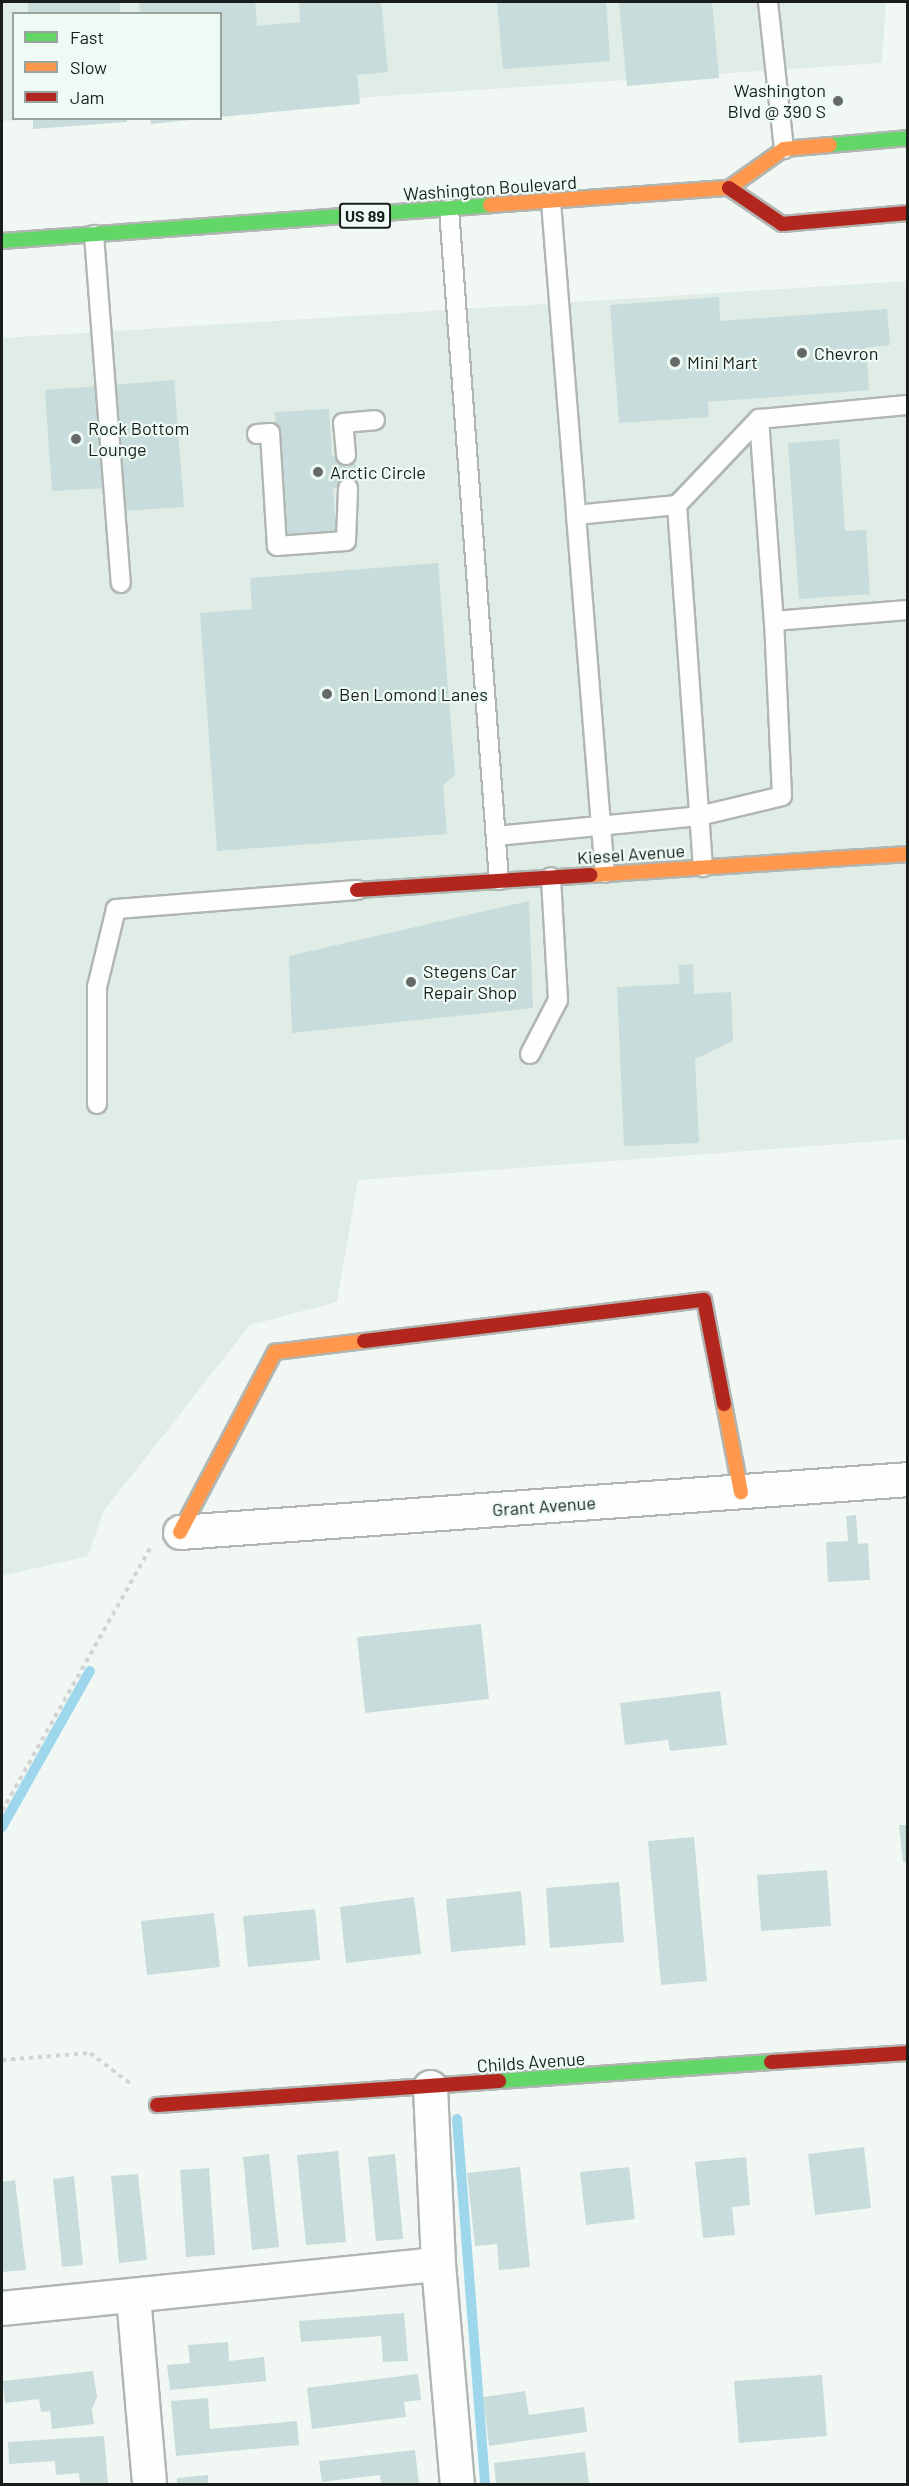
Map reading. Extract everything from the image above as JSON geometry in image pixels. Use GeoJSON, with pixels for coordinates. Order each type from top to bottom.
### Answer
{"type":"FeatureCollection","features":[{"type":"Feature","properties":{"kind":"street"},"geometry":{"type":"LineString","coordinates":[[908,138],[784,149],[729,188],[782,224],[908,213]]}},
{"type":"Feature","properties":{"kind":"street","name":"Washington Boulevard"},"geometry":{"type":"LineString","coordinates":[[2,241],[729,188]]}},
{"type":"Feature","properties":{"kind":"street","name":"Kiesel Avenue"},"geometry":{"type":"LineString","coordinates":[[357,890],[908,854]]}},
{"type":"Feature","properties":{"kind":"street"},"geometry":{"type":"LineString","coordinates":[[180,1532],[274,1352],[704,1300],[741,1491]]}},
{"type":"Feature","properties":{"kind":"street","name":"Grant Avenue"},"geometry":{"type":"LineString","coordinates":[[180,1532],[908,1479]]}},
{"type":"Feature","properties":{"kind":"street","name":"Childs Avenue"},"geometry":{"type":"LineString","coordinates":[[157,2105],[908,2054]]}},
{"type":"Feature","properties":{"kind":"street"},"geometry":{"type":"LineString","coordinates":[[430,2087],[438,2264],[457,2484]]}},
{"type":"Feature","properties":{"kind":"street"},"geometry":{"type":"LineString","coordinates":[[2,2308],[438,2264]]}},
{"type":"Feature","properties":{"kind":"street"},"geometry":{"type":"LineString","coordinates":[[134,2296],[148,2484]]}},
{"type":"Feature","properties":{"kind":"lane"},"geometry":{"type":"LineString","coordinates":[[768,2],[784,149]]}},
{"type":"Feature","properties":{"kind":"lane"},"geometry":{"type":"LineString","coordinates":[[551,202],[605,873]]}},
{"type":"Feature","properties":{"kind":"lane"},"geometry":{"type":"LineString","coordinates":[[449,209],[499,880]]}},
{"type":"Feature","properties":{"kind":"lane"},"geometry":{"type":"LineString","coordinates":[[94,235],[121,583]]}},
{"type":"Feature","properties":{"kind":"lane"},"geometry":{"type":"LineString","coordinates":[[576,515],[677,505],[759,419],[908,405]]}},
{"type":"Feature","properties":{"kind":"lane"},"geometry":{"type":"LineString","coordinates":[[496,836],[699,816],[782,796],[774,621],[759,419]]}},
{"type":"Feature","properties":{"kind":"lane"},"geometry":{"type":"LineString","coordinates":[[346,456],[343,423],[375,420]]}},
{"type":"Feature","properties":{"kind":"lane"},"geometry":{"type":"LineString","coordinates":[[257,434],[270,433],[277,546],[346,541],[348,488]]}},
{"type":"Feature","properties":{"kind":"lane"},"geometry":{"type":"LineString","coordinates":[[677,505],[703,867]]}},
{"type":"Feature","properties":{"kind":"lane"},"geometry":{"type":"LineString","coordinates":[[774,621],[908,610]]}},
{"type":"Feature","properties":{"kind":"lane"},"geometry":{"type":"LineString","coordinates":[[530,1054],[558,1000],[551,877]]}},
{"type":"Feature","properties":{"kind":"lane"},"geometry":{"type":"LineString","coordinates":[[98,1104],[97,987],[116,909],[357,890]]}},
{"type":"Feature","properties":{"kind":"path"},"geometry":{"type":"LineString","coordinates":[[2,1810],[166,1521],[180,1532]]}},
{"type":"Feature","properties":{"kind":"path"},"geometry":{"type":"LineString","coordinates":[[2,2060],[90,2053],[157,2105]]}},
{"type":"Feature","properties":{"kind":"shaded area"},"geometry":{"type":"Polygon","coordinates":[[[2,2],[886,2],[882,63],[222,107],[222,12],[12,12],[12,120],[22,120],[2,121],[2,2]]]}},
{"type":"Feature","properties":{"kind":"shaded area"},"geometry":{"type":"Polygon","coordinates":[[[907,281],[907,1139],[358,1180],[337,1302],[250,1325],[103,1512],[88,1556],[2,1576],[2,338],[907,281]]]}},
{"type":"Feature","properties":{"kind":"building"},"geometry":{"type":"Polygon","coordinates":[[[28,2],[120,2],[120,12],[28,12],[28,2]]]}},
{"type":"Feature","properties":{"kind":"building"},"geometry":{"type":"Polygon","coordinates":[[[139,2],[255,2],[257,26],[300,22],[299,2],[381,2],[388,72],[357,75],[360,104],[222,117],[222,12],[140,12],[139,2]]]}},
{"type":"Feature","properties":{"kind":"building"},"geometry":{"type":"Polygon","coordinates":[[[497,2],[606,2],[610,61],[503,69],[497,2]]]}},
{"type":"Feature","properties":{"kind":"building"},"geometry":{"type":"Polygon","coordinates":[[[619,2],[712,2],[719,78],[627,86],[619,2]]]}},
{"type":"Feature","properties":{"kind":"building"},"geometry":{"type":"Polygon","coordinates":[[[33,120],[127,120],[127,122],[33,129],[33,120]]]}},
{"type":"Feature","properties":{"kind":"building"},"geometry":{"type":"Polygon","coordinates":[[[150,120],[190,120],[151,124],[150,120]]]}},
{"type":"Feature","properties":{"kind":"building"},"geometry":{"type":"Polygon","coordinates":[[[719,297],[720,321],[887,309],[890,345],[866,347],[869,390],[708,402],[709,417],[619,423],[610,305],[719,297]]]}},
{"type":"Feature","properties":{"kind":"building"},"geometry":{"type":"Polygon","coordinates":[[[174,380],[184,507],[122,511],[113,385],[174,380]]]}},
{"type":"Feature","properties":{"kind":"building","name":"Rock Bottom Lounge"},"geometry":{"type":"Polygon","coordinates":[[[100,386],[107,488],[52,491],[45,390],[100,386]]]}},
{"type":"Feature","properties":{"kind":"building","name":"Arctic Circle"},"geometry":{"type":"Polygon","coordinates":[[[329,409],[332,456],[355,455],[357,487],[333,488],[337,537],[284,541],[275,412],[329,409]]]}},
{"type":"Feature","properties":{"kind":"building"},"geometry":{"type":"Polygon","coordinates":[[[839,439],[845,531],[866,530],[870,594],[799,599],[788,443],[839,439]]]}},
{"type":"Feature","properties":{"kind":"building","name":"Ben Lomond Lanes"},"geometry":{"type":"Polygon","coordinates":[[[438,563],[455,775],[443,785],[447,834],[217,851],[200,613],[252,609],[250,578],[438,563]]]}},
{"type":"Feature","properties":{"kind":"building","name":"Stegens Car Repair Shop"},"geometry":{"type":"Polygon","coordinates":[[[529,901],[533,1008],[292,1033],[289,956],[529,901]]]}},
{"type":"Feature","properties":{"kind":"building"},"geometry":{"type":"Polygon","coordinates":[[[693,964],[694,994],[731,992],[733,1041],[695,1059],[699,1143],[624,1146],[617,987],[680,984],[678,965],[693,964]]]}},
{"type":"Feature","properties":{"kind":"building"},"geometry":{"type":"Polygon","coordinates":[[[856,1515],[858,1544],[868,1543],[870,1580],[828,1582],[826,1542],[848,1541],[846,1516],[856,1515]]]}},
{"type":"Feature","properties":{"kind":"building"},"geometry":{"type":"Polygon","coordinates":[[[481,1624],[489,1699],[365,1713],[357,1637],[481,1624]]]}},
{"type":"Feature","properties":{"kind":"building"},"geometry":{"type":"Polygon","coordinates":[[[720,1691],[727,1745],[670,1751],[668,1740],[625,1745],[620,1703],[720,1691]]]}},
{"type":"Feature","properties":{"kind":"building"},"geometry":{"type":"Polygon","coordinates":[[[899,1825],[908,1825],[908,1862],[903,1862],[899,1825]]]}},
{"type":"Feature","properties":{"kind":"building"},"geometry":{"type":"Polygon","coordinates":[[[694,1837],[707,1981],[661,1985],[648,1841],[694,1837]]]}},
{"type":"Feature","properties":{"kind":"building"},"geometry":{"type":"Polygon","coordinates":[[[827,1870],[831,1926],[761,1931],[757,1875],[827,1870]]]}},
{"type":"Feature","properties":{"kind":"building"},"geometry":{"type":"Polygon","coordinates":[[[619,1882],[624,1942],[550,1948],[546,1888],[619,1882]]]}},
{"type":"Feature","properties":{"kind":"building"},"geometry":{"type":"Polygon","coordinates":[[[521,1891],[526,1945],[451,1952],[446,1899],[521,1891]]]}},
{"type":"Feature","properties":{"kind":"building"},"geometry":{"type":"Polygon","coordinates":[[[414,1897],[421,1954],[346,1963],[340,1907],[414,1897]]]}},
{"type":"Feature","properties":{"kind":"building"},"geometry":{"type":"Polygon","coordinates":[[[315,1909],[320,1960],[248,1967],[243,1916],[315,1909]]]}},
{"type":"Feature","properties":{"kind":"building"},"geometry":{"type":"Polygon","coordinates":[[[214,1913],[220,1967],[147,1975],[141,1921],[214,1913]]]}},
{"type":"Feature","properties":{"kind":"building"},"geometry":{"type":"Polygon","coordinates":[[[864,2147],[871,2208],[815,2215],[808,2154],[864,2147]]]}},
{"type":"Feature","properties":{"kind":"building"},"geometry":{"type":"Polygon","coordinates":[[[338,2151],[346,2242],[306,2245],[297,2155],[338,2151]]]}},
{"type":"Feature","properties":{"kind":"building"},"geometry":{"type":"Polygon","coordinates":[[[269,2154],[279,2247],[252,2250],[243,2157],[269,2154]]]}},
{"type":"Feature","properties":{"kind":"building"},"geometry":{"type":"Polygon","coordinates":[[[395,2154],[403,2239],[376,2241],[368,2157],[395,2154]]]}},
{"type":"Feature","properties":{"kind":"building"},"geometry":{"type":"Polygon","coordinates":[[[746,2157],[750,2205],[732,2207],[735,2235],[703,2238],[695,2162],[746,2157]]]}},
{"type":"Feature","properties":{"kind":"building"},"geometry":{"type":"Polygon","coordinates":[[[520,2167],[530,2267],[499,2270],[497,2244],[475,2246],[467,2173],[520,2167]]]}},
{"type":"Feature","properties":{"kind":"building"},"geometry":{"type":"Polygon","coordinates":[[[629,2167],[635,2219],[586,2225],[580,2172],[629,2167]]]}},
{"type":"Feature","properties":{"kind":"building"},"geometry":{"type":"Polygon","coordinates":[[[209,2168],[215,2255],[186,2257],[180,2170],[209,2168]]]}},
{"type":"Feature","properties":{"kind":"building"},"geometry":{"type":"Polygon","coordinates":[[[138,2174],[147,2260],[119,2263],[111,2176],[138,2174]]]}},
{"type":"Feature","properties":{"kind":"building"},"geometry":{"type":"Polygon","coordinates":[[[74,2176],[83,2265],[62,2267],[53,2179],[74,2176]]]}},
{"type":"Feature","properties":{"kind":"building"},"geometry":{"type":"Polygon","coordinates":[[[15,2180],[26,2270],[2,2272],[2,2182],[15,2180]]]}},
{"type":"Feature","properties":{"kind":"building"},"geometry":{"type":"Polygon","coordinates":[[[404,2313],[408,2361],[383,2362],[381,2336],[301,2342],[299,2321],[404,2313]]]}},
{"type":"Feature","properties":{"kind":"building"},"geometry":{"type":"Polygon","coordinates":[[[228,2342],[229,2361],[264,2357],[266,2381],[170,2390],[167,2365],[190,2363],[188,2345],[228,2342]]]}},
{"type":"Feature","properties":{"kind":"building"},"geometry":{"type":"Polygon","coordinates":[[[93,2371],[97,2397],[92,2409],[94,2424],[52,2429],[50,2411],[41,2412],[39,2399],[5,2403],[3,2381],[93,2371]]]}},
{"type":"Feature","properties":{"kind":"building"},"geometry":{"type":"Polygon","coordinates":[[[418,2374],[421,2400],[404,2402],[406,2417],[312,2429],[307,2388],[418,2374]]]}},
{"type":"Feature","properties":{"kind":"building"},"geometry":{"type":"Polygon","coordinates":[[[822,2375],[827,2436],[739,2443],[734,2381],[822,2375]]]}},
{"type":"Feature","properties":{"kind":"building"},"geometry":{"type":"Polygon","coordinates":[[[525,2391],[529,2415],[584,2407],[587,2432],[489,2446],[483,2397],[525,2391]]]}},
{"type":"Feature","properties":{"kind":"building"},"geometry":{"type":"Polygon","coordinates":[[[208,2398],[210,2429],[297,2421],[299,2445],[176,2456],[171,2401],[208,2398]]]}},
{"type":"Feature","properties":{"kind":"building"},"geometry":{"type":"Polygon","coordinates":[[[104,2436],[108,2484],[80,2484],[79,2473],[56,2475],[55,2461],[9,2464],[8,2442],[104,2436]]]}},
{"type":"Feature","properties":{"kind":"building"},"geometry":{"type":"Polygon","coordinates":[[[415,2450],[419,2484],[381,2484],[380,2475],[322,2482],[319,2461],[415,2450]]]}},
{"type":"Feature","properties":{"kind":"building"},"geometry":{"type":"Polygon","coordinates":[[[585,2452],[589,2484],[496,2484],[494,2463],[585,2452]]]}},
{"type":"Feature","properties":{"kind":"building"},"geometry":{"type":"Polygon","coordinates":[[[208,2475],[208,2484],[177,2484],[177,2478],[208,2475]]]}},
{"type":"Feature","properties":{"kind":"waterway"},"geometry":{"type":"LineString","coordinates":[[2,1827],[90,1671]]}},
{"type":"Feature","properties":{"kind":"waterway"},"geometry":{"type":"LineString","coordinates":[[457,2119],[485,2484]]}},
{"type":"Feature","properties":{"kind":"traffic: fast"},"geometry":{"type":"LineString","coordinates":[[830,145],[908,138]]}},
{"type":"Feature","properties":{"kind":"traffic: fast"},"geometry":{"type":"LineString","coordinates":[[2,241],[490,205]]}},
{"type":"Feature","properties":{"kind":"traffic: fast"},"geometry":{"type":"LineString","coordinates":[[499,2081],[771,2062]]}},
{"type":"Feature","properties":{"kind":"traffic: slow"},"geometry":{"type":"LineString","coordinates":[[490,205],[729,188],[784,149],[830,145]]}},
{"type":"Feature","properties":{"kind":"traffic: slow"},"geometry":{"type":"LineString","coordinates":[[591,875],[908,854]]}},
{"type":"Feature","properties":{"kind":"traffic: slow"},"geometry":{"type":"LineString","coordinates":[[180,1532],[275,1352],[364,1341]]}},
{"type":"Feature","properties":{"kind":"traffic: slow"},"geometry":{"type":"LineString","coordinates":[[724,1404],[741,1492]]}},
{"type":"Feature","properties":{"kind":"traffic: jam"},"geometry":{"type":"LineString","coordinates":[[729,188],[782,224],[908,213]]}},
{"type":"Feature","properties":{"kind":"traffic: jam"},"geometry":{"type":"LineString","coordinates":[[357,890],[591,875]]}},
{"type":"Feature","properties":{"kind":"traffic: jam"},"geometry":{"type":"LineString","coordinates":[[364,1341],[704,1300],[724,1404]]}},
{"type":"Feature","properties":{"kind":"traffic: jam"},"geometry":{"type":"LineString","coordinates":[[771,2062],[908,2053]]}},
{"type":"Feature","properties":{"kind":"traffic: jam"},"geometry":{"type":"LineString","coordinates":[[157,2105],[499,2081]]}},
{"type":"Feature","properties":{"kind":"place","name":"Washington Blvd @ 390 S"},"geometry":{"type":"Point","coordinates":[838,101]}},
{"type":"Feature","properties":{"kind":"place","name":"Chevron"},"geometry":{"type":"Point","coordinates":[802,353]}},
{"type":"Feature","properties":{"kind":"place","name":"Mini Mart"},"geometry":{"type":"Point","coordinates":[675,362]}},
{"type":"Feature","properties":{"kind":"place","name":"Rock Bottom Lounge"},"geometry":{"type":"Point","coordinates":[76,439]}},
{"type":"Feature","properties":{"kind":"place","name":"Arctic Circle"},"geometry":{"type":"Point","coordinates":[318,472]}},
{"type":"Feature","properties":{"kind":"place","name":"Ben Lomond Lanes"},"geometry":{"type":"Point","coordinates":[327,694]}},
{"type":"Feature","properties":{"kind":"place","name":"Stegens Car Repair Shop"},"geometry":{"type":"Point","coordinates":[411,982]}}]}
